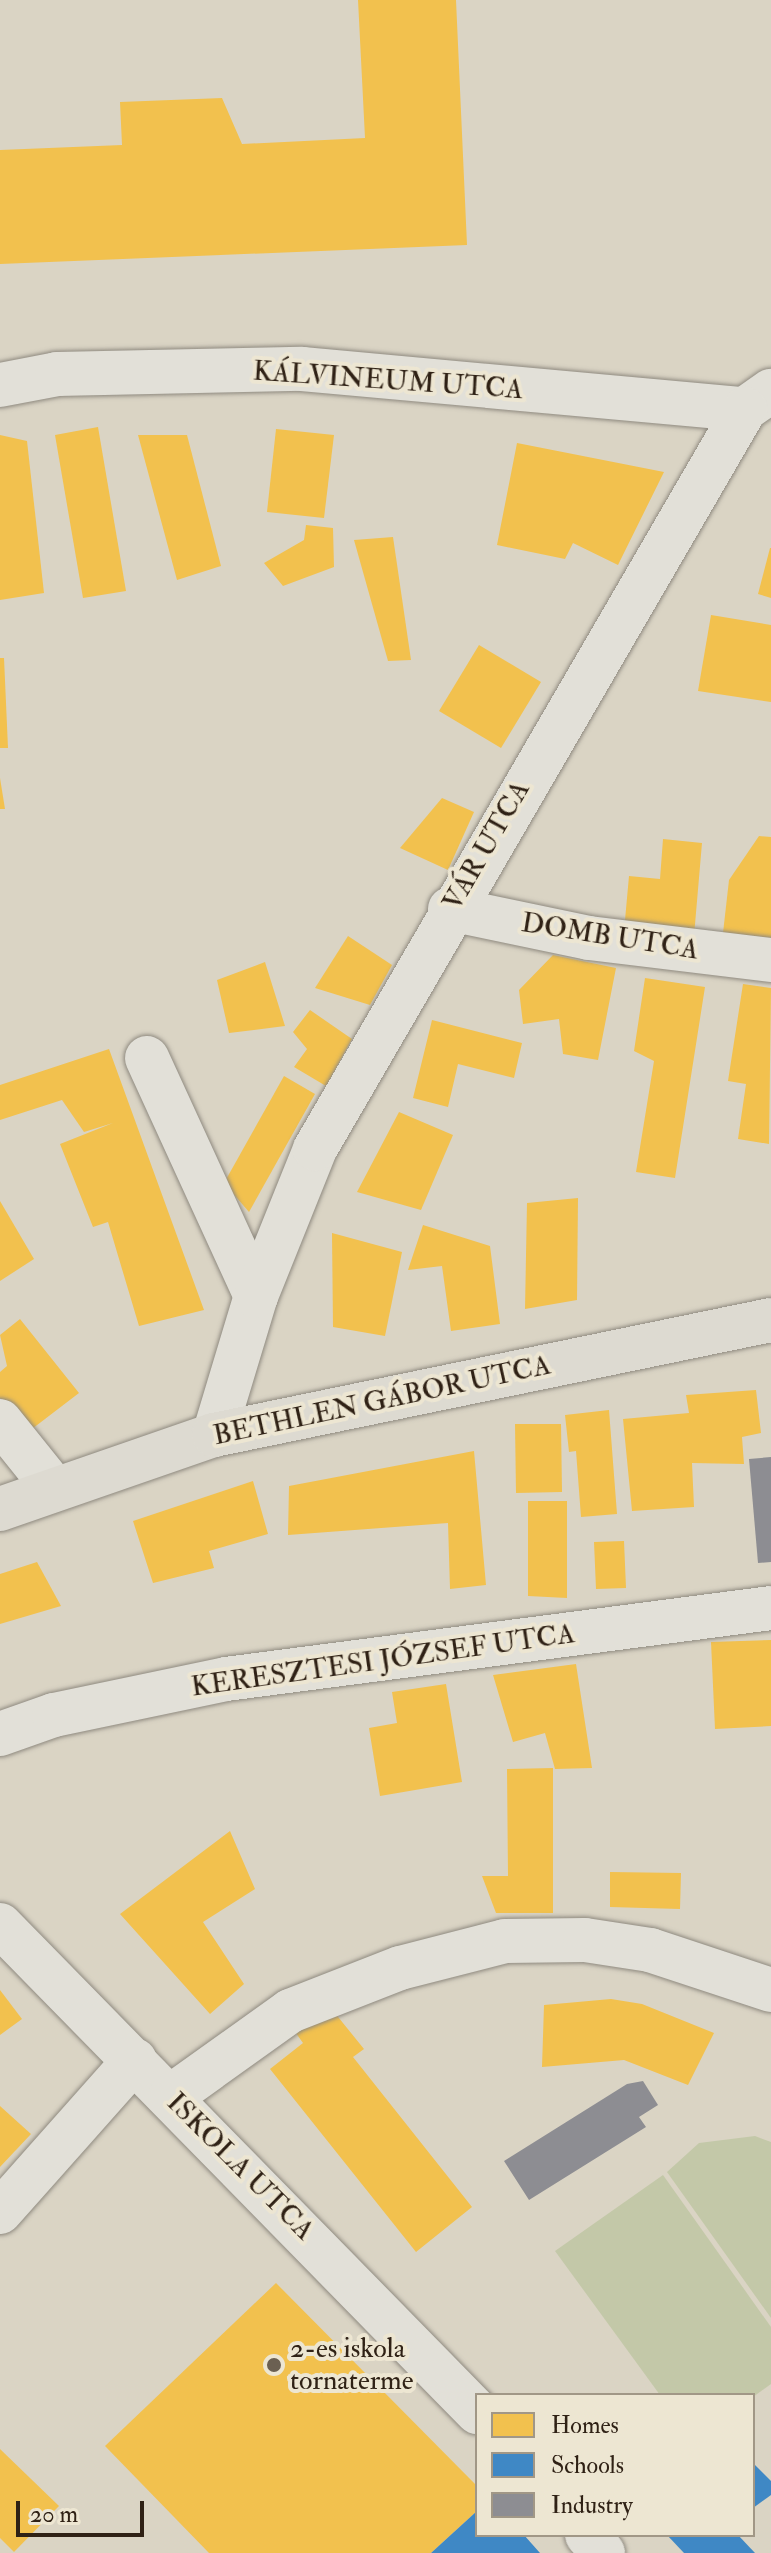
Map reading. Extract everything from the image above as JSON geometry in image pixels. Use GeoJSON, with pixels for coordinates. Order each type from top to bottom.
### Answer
{"type":"FeatureCollection","features":[{"type":"Feature","properties":{"kind":"main road","name":"BETHLEN GÁBOR UTCA"},"geometry":{"type":"LineString","coordinates":[[0,1509],[53,1487],[214,1435],[771,1320]]}},
{"type":"Feature","properties":{"kind":"street","name":"KÁLVINEUM UTCA"},"geometry":{"type":"LineString","coordinates":[[0,385],[57,374],[302,369],[758,400]]}},
{"type":"Feature","properties":{"kind":"street","name":"VÁR UTCA"},"geometry":{"type":"LineString","coordinates":[[214,1435],[256,1296],[315,1149],[450,909],[758,400]]}},
{"type":"Feature","properties":{"kind":"street","name":"DOMB UTCA"},"geometry":{"type":"LineString","coordinates":[[450,909],[589,938],[771,960]]}},
{"type":"Feature","properties":{"kind":"street"},"geometry":{"type":"LineString","coordinates":[[147,1058],[256,1296]]}},
{"type":"Feature","properties":{"kind":"street"},"geometry":{"type":"LineString","coordinates":[[0,1421],[53,1487]]}},
{"type":"Feature","properties":{"kind":"street","name":"KERESZTESI JÓZSEF UTCA"},"geometry":{"type":"LineString","coordinates":[[0,1734],[54,1715],[226,1679],[771,1608]]}},
{"type":"Feature","properties":{"kind":"street","name":"ISKOLA UTCA"},"geometry":{"type":"LineString","coordinates":[[0,1925],[475,2410]]}},
{"type":"Feature","properties":{"kind":"street"},"geometry":{"type":"LineString","coordinates":[[170,2097],[290,2011],[400,1968],[505,1941],[585,1940],[650,1950],[771,1990]]}},
{"type":"Feature","properties":{"kind":"street"},"geometry":{"type":"LineString","coordinates":[[0,2212],[135,2060]]}},
{"type":"Feature","properties":{"kind":"street"},"geometry":{"type":"LineString","coordinates":[[589,2537],[603,2553]]}},
{"type":"Feature","properties":{"kind":"green space"},"geometry":{"type":"Polygon","coordinates":[[[755,2136],[771,2142],[771,2318],[667,2172],[699,2143],[755,2136]]]}},
{"type":"Feature","properties":{"kind":"green space"},"geometry":{"type":"Polygon","coordinates":[[[663,2175],[771,2327],[771,2384],[755,2396],[755,2393],[659,2393],[555,2251],[663,2175]]]}},
{"type":"Feature","properties":{"kind":"building: Homes"},"geometry":{"type":"Polygon","coordinates":[[[358,0],[456,0],[467,245],[0,264],[0,150],[122,145],[120,102],[222,98],[242,144],[365,138],[358,0]]]}},
{"type":"Feature","properties":{"kind":"building: Homes"},"geometry":{"type":"Polygon","coordinates":[[[98,427],[126,591],[83,598],[55,435],[98,427]]]}},
{"type":"Feature","properties":{"kind":"building: Homes"},"geometry":{"type":"Polygon","coordinates":[[[276,429],[334,435],[324,518],[267,512],[276,429]]]}},
{"type":"Feature","properties":{"kind":"building: Homes"},"geometry":{"type":"Polygon","coordinates":[[[0,435],[27,441],[44,593],[0,600],[0,435]]]}},
{"type":"Feature","properties":{"kind":"building: Homes"},"geometry":{"type":"Polygon","coordinates":[[[138,435],[187,435],[221,566],[177,580],[138,435]]]}},
{"type":"Feature","properties":{"kind":"building: Homes"},"geometry":{"type":"Polygon","coordinates":[[[517,443],[664,472],[618,565],[573,543],[565,559],[497,545],[517,443]]]}},
{"type":"Feature","properties":{"kind":"building: Homes"},"geometry":{"type":"Polygon","coordinates":[[[306,525],[333,528],[334,567],[283,586],[264,563],[304,540],[306,525]]]}},
{"type":"Feature","properties":{"kind":"building: Homes"},"geometry":{"type":"Polygon","coordinates":[[[393,537],[411,660],[388,661],[354,540],[393,537]]]}},
{"type":"Feature","properties":{"kind":"building: Homes"},"geometry":{"type":"Polygon","coordinates":[[[771,548],[771,598],[758,594],[771,548]]]}},
{"type":"Feature","properties":{"kind":"building: Homes"},"geometry":{"type":"Polygon","coordinates":[[[711,615],[771,625],[771,702],[698,691],[711,615]]]}},
{"type":"Feature","properties":{"kind":"building: Homes"},"geometry":{"type":"Polygon","coordinates":[[[479,645],[541,682],[501,748],[439,711],[479,645]]]}},
{"type":"Feature","properties":{"kind":"building: Homes"},"geometry":{"type":"Polygon","coordinates":[[[0,658],[4,658],[8,748],[0,748],[0,658]]]}},
{"type":"Feature","properties":{"kind":"building: Homes"},"geometry":{"type":"Polygon","coordinates":[[[0,778],[5,809],[0,809],[0,778]]]}},
{"type":"Feature","properties":{"kind":"building: Homes"},"geometry":{"type":"Polygon","coordinates":[[[442,798],[474,812],[448,870],[400,848],[442,798]]]}},
{"type":"Feature","properties":{"kind":"building: Homes"},"geometry":{"type":"Polygon","coordinates":[[[759,836],[771,837],[771,938],[723,933],[729,880],[759,836]]]}},
{"type":"Feature","properties":{"kind":"building: Homes"},"geometry":{"type":"Polygon","coordinates":[[[663,839],[702,843],[694,936],[624,931],[629,876],[660,879],[663,839]]]}},
{"type":"Feature","properties":{"kind":"building: Homes"},"geometry":{"type":"Polygon","coordinates":[[[348,936],[392,965],[370,1005],[315,988],[348,936]]]}},
{"type":"Feature","properties":{"kind":"building: Homes"},"geometry":{"type":"Polygon","coordinates":[[[553,955],[616,968],[598,1060],[563,1054],[559,1019],[523,1024],[519,990],[553,955]]]}},
{"type":"Feature","properties":{"kind":"building: Homes"},"geometry":{"type":"Polygon","coordinates":[[[265,962],[285,1026],[229,1033],[217,980],[265,962]]]}},
{"type":"Feature","properties":{"kind":"building: Homes"},"geometry":{"type":"Polygon","coordinates":[[[645,978],[705,987],[675,1178],[636,1172],[654,1061],[634,1051],[645,978]]]}},
{"type":"Feature","properties":{"kind":"building: Homes"},"geometry":{"type":"Polygon","coordinates":[[[743,984],[771,988],[769,1144],[738,1139],[746,1084],[728,1081],[743,984]]]}},
{"type":"Feature","properties":{"kind":"building: Homes"},"geometry":{"type":"Polygon","coordinates":[[[310,1010],[352,1039],[326,1086],[294,1067],[307,1049],[293,1032],[310,1010]]]}},
{"type":"Feature","properties":{"kind":"building: Homes"},"geometry":{"type":"Polygon","coordinates":[[[432,1020],[522,1043],[514,1078],[458,1064],[448,1107],[413,1098],[432,1020]]]}},
{"type":"Feature","properties":{"kind":"building: Homes"},"geometry":{"type":"Polygon","coordinates":[[[109,1049],[204,1310],[139,1326],[108,1222],[93,1227],[60,1144],[113,1123],[84,1132],[62,1100],[0,1120],[0,1085],[109,1049]]]}},
{"type":"Feature","properties":{"kind":"building: Homes"},"geometry":{"type":"Polygon","coordinates":[[[284,1076],[315,1094],[249,1212],[224,1183],[284,1076]]]}},
{"type":"Feature","properties":{"kind":"building: Homes"},"geometry":{"type":"Polygon","coordinates":[[[399,1112],[453,1135],[421,1210],[357,1192],[399,1112]]]}},
{"type":"Feature","properties":{"kind":"building: Homes"},"geometry":{"type":"Polygon","coordinates":[[[578,1198],[577,1300],[525,1309],[527,1203],[578,1198]]]}},
{"type":"Feature","properties":{"kind":"building: Homes"},"geometry":{"type":"Polygon","coordinates":[[[0,1201],[34,1259],[0,1281],[0,1201]]]}},
{"type":"Feature","properties":{"kind":"building: Homes"},"geometry":{"type":"Polygon","coordinates":[[[423,1225],[490,1246],[500,1324],[451,1331],[442,1266],[408,1270],[423,1225]]]}},
{"type":"Feature","properties":{"kind":"building: Homes"},"geometry":{"type":"Polygon","coordinates":[[[332,1233],[402,1252],[385,1336],[333,1327],[332,1233]]]}},
{"type":"Feature","properties":{"kind":"building: Homes"},"geometry":{"type":"Polygon","coordinates":[[[20,1319],[79,1393],[28,1432],[0,1398],[0,1372],[7,1366],[0,1335],[20,1319]]]}},
{"type":"Feature","properties":{"kind":"building: Homes"},"geometry":{"type":"Polygon","coordinates":[[[756,1390],[761,1433],[742,1437],[744,1464],[692,1463],[694,1507],[632,1511],[623,1419],[689,1413],[686,1395],[756,1390]]]}},
{"type":"Feature","properties":{"kind":"building: Homes"},"geometry":{"type":"Polygon","coordinates":[[[609,1410],[617,1514],[581,1517],[576,1451],[569,1452],[565,1415],[609,1410]]]}},
{"type":"Feature","properties":{"kind":"building: Homes"},"geometry":{"type":"Polygon","coordinates":[[[515,1424],[561,1424],[562,1492],[516,1493],[515,1424]]]}},
{"type":"Feature","properties":{"kind":"building: Homes"},"geometry":{"type":"Polygon","coordinates":[[[474,1451],[486,1585],[450,1589],[448,1523],[288,1535],[289,1486],[474,1451]]]}},
{"type":"Feature","properties":{"kind":"building: Homes"},"geometry":{"type":"Polygon","coordinates":[[[253,1481],[268,1534],[209,1551],[214,1568],[153,1583],[133,1521],[253,1481]]]}},
{"type":"Feature","properties":{"kind":"building: Homes"},"geometry":{"type":"Polygon","coordinates":[[[528,1501],[567,1501],[567,1598],[528,1596],[528,1501]]]}},
{"type":"Feature","properties":{"kind":"building: Homes"},"geometry":{"type":"Polygon","coordinates":[[[624,1541],[626,1588],[596,1589],[594,1542],[624,1541]]]}},
{"type":"Feature","properties":{"kind":"building: Homes"},"geometry":{"type":"Polygon","coordinates":[[[37,1562],[61,1606],[0,1624],[0,1574],[37,1562]]]}},
{"type":"Feature","properties":{"kind":"building: Homes"},"geometry":{"type":"Polygon","coordinates":[[[771,1640],[771,1726],[715,1729],[711,1642],[771,1640]]]}},
{"type":"Feature","properties":{"kind":"building: Homes"},"geometry":{"type":"Polygon","coordinates":[[[576,1664],[592,1768],[555,1769],[545,1733],[513,1742],[493,1675],[576,1664]]]}},
{"type":"Feature","properties":{"kind":"building: Homes"},"geometry":{"type":"Polygon","coordinates":[[[446,1684],[462,1782],[380,1796],[369,1728],[397,1723],[392,1692],[446,1684]]]}},
{"type":"Feature","properties":{"kind":"building: Homes"},"geometry":{"type":"Polygon","coordinates":[[[553,1768],[553,1913],[496,1913],[482,1876],[508,1876],[507,1769],[553,1768]]]}},
{"type":"Feature","properties":{"kind":"building: Homes"},"geometry":{"type":"Polygon","coordinates":[[[230,1831],[255,1889],[203,1922],[244,1984],[210,2014],[120,1914],[230,1831]]]}},
{"type":"Feature","properties":{"kind":"building: Homes"},"geometry":{"type":"Polygon","coordinates":[[[610,1872],[681,1873],[680,1909],[610,1907],[610,1872]]]}},
{"type":"Feature","properties":{"kind":"building: Homes"},"geometry":{"type":"Polygon","coordinates":[[[0,1990],[22,2019],[0,2035],[0,1990]]]}},
{"type":"Feature","properties":{"kind":"building: Homes"},"geometry":{"type":"Polygon","coordinates":[[[611,1999],[642,2004],[714,2033],[688,2085],[624,2060],[542,2067],[544,2005],[611,1999]]]}},
{"type":"Feature","properties":{"kind":"building: Homes"},"geometry":{"type":"Polygon","coordinates":[[[326,2002],[364,2049],[353,2057],[472,2207],[416,2252],[270,2069],[303,2043],[293,2029],[326,2002]]]}},
{"type":"Feature","properties":{"kind":"building: Homes"},"geometry":{"type":"Polygon","coordinates":[[[0,2106],[31,2134],[0,2167],[0,2106]]]}},
{"type":"Feature","properties":{"kind":"building: Homes","name":"2-es iskola tornaterme"},"geometry":{"type":"Polygon","coordinates":[[[276,2283],[475,2484],[475,2513],[431,2553],[209,2553],[105,2446],[276,2283]]]}},
{"type":"Feature","properties":{"kind":"building: Homes"},"geometry":{"type":"Polygon","coordinates":[[[0,2449],[59,2506],[14,2552],[0,2538],[0,2449]]]}},
{"type":"Feature","properties":{"kind":"building: Schools"},"geometry":{"type":"Polygon","coordinates":[[[755,2465],[771,2481],[771,2495],[755,2507],[755,2465]]]}},
{"type":"Feature","properties":{"kind":"building: Schools"},"geometry":{"type":"Polygon","coordinates":[[[475,2513],[475,2537],[526,2537],[540,2553],[431,2553],[475,2513]]]}},
{"type":"Feature","properties":{"kind":"building: Schools"},"geometry":{"type":"Polygon","coordinates":[[[669,2537],[740,2537],[755,2553],[684,2553],[669,2537]]]}},
{"type":"Feature","properties":{"kind":"building: Industry"},"geometry":{"type":"Polygon","coordinates":[[[771,1457],[771,1562],[758,1563],[749,1459],[771,1457]]]}},
{"type":"Feature","properties":{"kind":"building: Industry"},"geometry":{"type":"Polygon","coordinates":[[[643,2081],[658,2105],[639,2117],[646,2127],[529,2200],[504,2161],[627,2084],[643,2081]]]}},
{"type":"Feature","properties":{"kind":"place","name":"2-es iskola tornaterme"},"geometry":{"type":"Point","coordinates":[274,2365]}}]}
